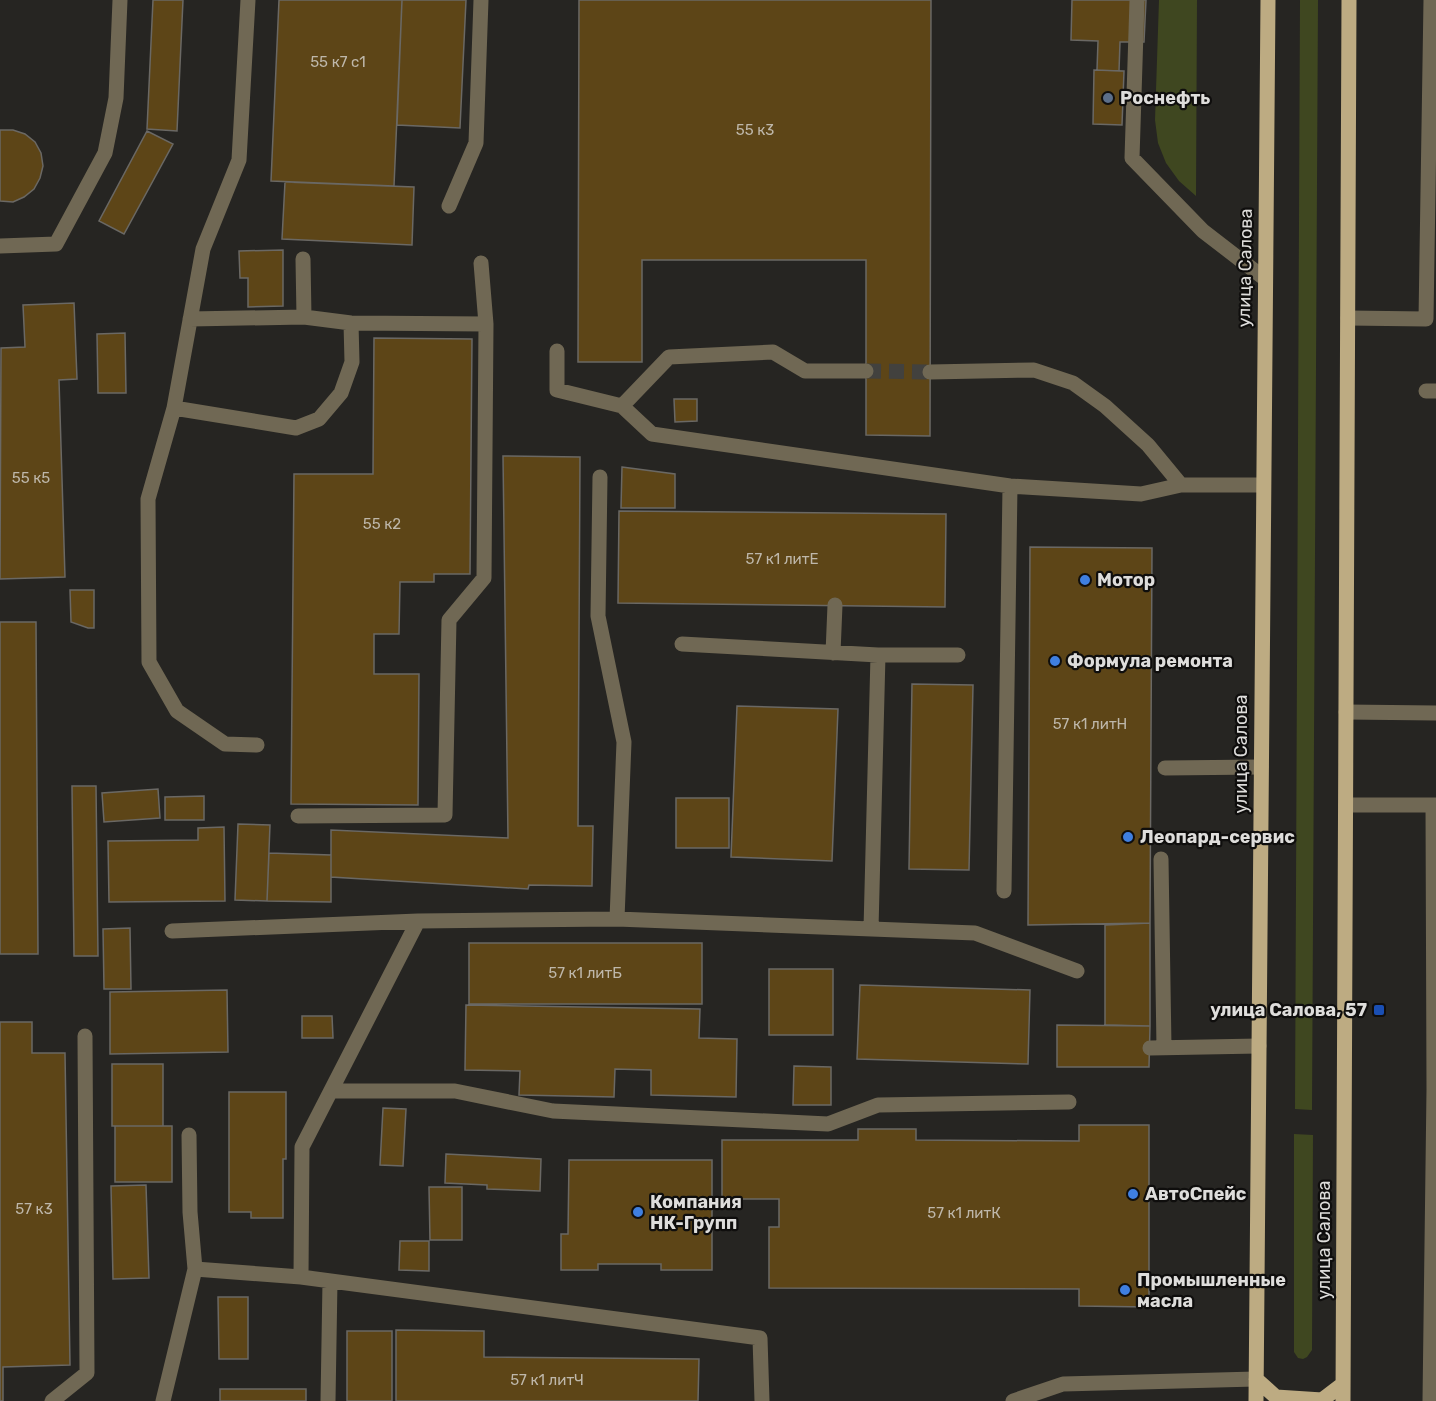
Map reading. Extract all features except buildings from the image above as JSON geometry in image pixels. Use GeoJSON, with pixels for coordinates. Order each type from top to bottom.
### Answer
{"type":"FeatureCollection","features":[{"type":"Feature","properties":{"kind":"main road","name":"улица Салова"},"geometry":{"type":"LineString","coordinates":[[1256,1401],[1268,0]]}},
{"type":"Feature","properties":{"kind":"main road","name":"улица Салова"},"geometry":{"type":"LineString","coordinates":[[1343,1401],[1349,0]]}},
{"type":"Feature","properties":{"kind":"main road"},"geometry":{"type":"LineString","coordinates":[[1256,1379],[1276,1397],[1322,1400],[1343,1384]]}},
{"type":"Feature","properties":{"kind":"lane"},"geometry":{"type":"LineString","coordinates":[[0,246],[56,244],[105,153],[116,98],[120,0]]}},
{"type":"Feature","properties":{"kind":"lane"},"geometry":{"type":"LineString","coordinates":[[248,0],[239,160],[203,249],[174,408],[148,500],[149,662],[177,711],[225,744],[256,745]]}},
{"type":"Feature","properties":{"kind":"lane"},"geometry":{"type":"LineString","coordinates":[[449,206],[476,143],[481,0]]}},
{"type":"Feature","properties":{"kind":"lane"},"geometry":{"type":"LineString","coordinates":[[1137,0],[1132,158],[1203,231],[1264,278]]}},
{"type":"Feature","properties":{"kind":"lane"},"geometry":{"type":"LineString","coordinates":[[1348,318],[1426,320],[1431,0]]}},
{"type":"Feature","properties":{"kind":"lane"},"geometry":{"type":"LineString","coordinates":[[303,259],[304,317]]}},
{"type":"Feature","properties":{"kind":"lane"},"geometry":{"type":"LineString","coordinates":[[298,816],[445,815],[449,620],[484,578],[486,324],[481,263]]}},
{"type":"Feature","properties":{"kind":"lane"},"geometry":{"type":"LineString","coordinates":[[190,319],[304,317],[351,323],[486,324]]}},
{"type":"Feature","properties":{"kind":"lane"},"geometry":{"type":"LineString","coordinates":[[174,408],[296,428],[319,419],[341,393],[352,362],[351,323]]}},
{"type":"Feature","properties":{"kind":"lane"},"geometry":{"type":"LineString","coordinates":[[557,351],[557,390],[622,406],[652,434],[1010,486],[1141,494],[1181,485],[1263,484]]}},
{"type":"Feature","properties":{"kind":"lane"},"geometry":{"type":"LineString","coordinates":[[622,406],[669,357],[773,352],[804,371],[866,371]]}},
{"type":"Feature","properties":{"kind":"lane"},"geometry":{"type":"LineString","coordinates":[[930,372],[1034,370],[1073,383],[1105,406],[1148,445],[1181,485]]}},
{"type":"Feature","properties":{"kind":"lane"},"geometry":{"type":"LineString","coordinates":[[600,477],[598,616],[624,742],[617,919]]}},
{"type":"Feature","properties":{"kind":"lane"},"geometry":{"type":"LineString","coordinates":[[1004,891],[1010,486]]}},
{"type":"Feature","properties":{"kind":"lane"},"geometry":{"type":"LineString","coordinates":[[833,653],[835,605]]}},
{"type":"Feature","properties":{"kind":"lane"},"geometry":{"type":"LineString","coordinates":[[682,644],[878,655],[958,655]]}},
{"type":"Feature","properties":{"kind":"lane"},"geometry":{"type":"LineString","coordinates":[[871,929],[878,655]]}},
{"type":"Feature","properties":{"kind":"lane"},"geometry":{"type":"LineString","coordinates":[[1346,712],[1436,713]]}},
{"type":"Feature","properties":{"kind":"lane"},"geometry":{"type":"LineString","coordinates":[[1165,768],[1261,767]]}},
{"type":"Feature","properties":{"kind":"lane"},"geometry":{"type":"LineString","coordinates":[[1346,805],[1435,805],[1430,1401]]}},
{"type":"Feature","properties":{"kind":"lane"},"geometry":{"type":"LineString","coordinates":[[1161,859],[1157,1047],[1259,1046]]}},
{"type":"Feature","properties":{"kind":"lane"},"geometry":{"type":"LineString","coordinates":[[172,931],[418,921],[617,919],[975,933],[1077,972]]}},
{"type":"Feature","properties":{"kind":"lane"},"geometry":{"type":"LineString","coordinates":[[301,1277],[302,1147],[418,921]]}},
{"type":"Feature","properties":{"kind":"lane"},"geometry":{"type":"LineString","coordinates":[[52,1401],[87,1373],[85,1036]]}},
{"type":"Feature","properties":{"kind":"lane"},"geometry":{"type":"LineString","coordinates":[[331,1091],[455,1091],[553,1111],[828,1124],[878,1105],[1069,1102]]}},
{"type":"Feature","properties":{"kind":"lane"},"geometry":{"type":"LineString","coordinates":[[163,1401],[195,1269],[190,1212],[189,1135]]}},
{"type":"Feature","properties":{"kind":"lane"},"geometry":{"type":"LineString","coordinates":[[195,1269],[301,1277],[760,1338],[762,1401]]}},
{"type":"Feature","properties":{"kind":"lane"},"geometry":{"type":"LineString","coordinates":[[328,1401],[330,1281]]}},
{"type":"Feature","properties":{"kind":"lane"},"geometry":{"type":"LineString","coordinates":[[1013,1401],[1063,1384],[1256,1379]]}},
{"type":"Feature","properties":{"kind":"green space"},"geometry":{"type":"Polygon","coordinates":[[[1159,0],[1197,0],[1196,196],[1179,181],[1166,163],[1158,143],[1155,120],[1159,0]]]}},
{"type":"Feature","properties":{"kind":"green space"},"geometry":{"type":"Polygon","coordinates":[[[1300,0],[1318,0],[1312,1110],[1295,1109],[1300,0]]]}},
{"type":"Feature","properties":{"kind":"green space"},"geometry":{"type":"Polygon","coordinates":[[[1294,1134],[1313,1135],[1312,1350],[1303,1359],[1298,1358],[1294,1352],[1294,1134]]]}},
{"type":"Feature","properties":{"kind":"tunnel"},"geometry":{"type":"LineString","coordinates":[[866,371],[930,372]]}},
{"type":"Feature","properties":{"kind":"place","name":"Роснефть"},"geometry":{"type":"Point","coordinates":[1108,98]}},
{"type":"Feature","properties":{"kind":"place","name":"Мотор"},"geometry":{"type":"Point","coordinates":[1085,580]}},
{"type":"Feature","properties":{"kind":"place","name":"Формула ремонта"},"geometry":{"type":"Point","coordinates":[1055,661]}},
{"type":"Feature","properties":{"kind":"place","name":"Леопард-сервис"},"geometry":{"type":"Point","coordinates":[1128,837]}},
{"type":"Feature","properties":{"kind":"place","name":"улица Салова, 57"},"geometry":{"type":"Point","coordinates":[1379,1010]}},
{"type":"Feature","properties":{"kind":"place","name":"АвтоСпейс"},"geometry":{"type":"Point","coordinates":[1133,1194]}},
{"type":"Feature","properties":{"kind":"place","name":"Компания НК-Групп"},"geometry":{"type":"Point","coordinates":[638,1212]}},
{"type":"Feature","properties":{"kind":"place","name":"Промышленные масла"},"geometry":{"type":"Point","coordinates":[1125,1290]}}]}
